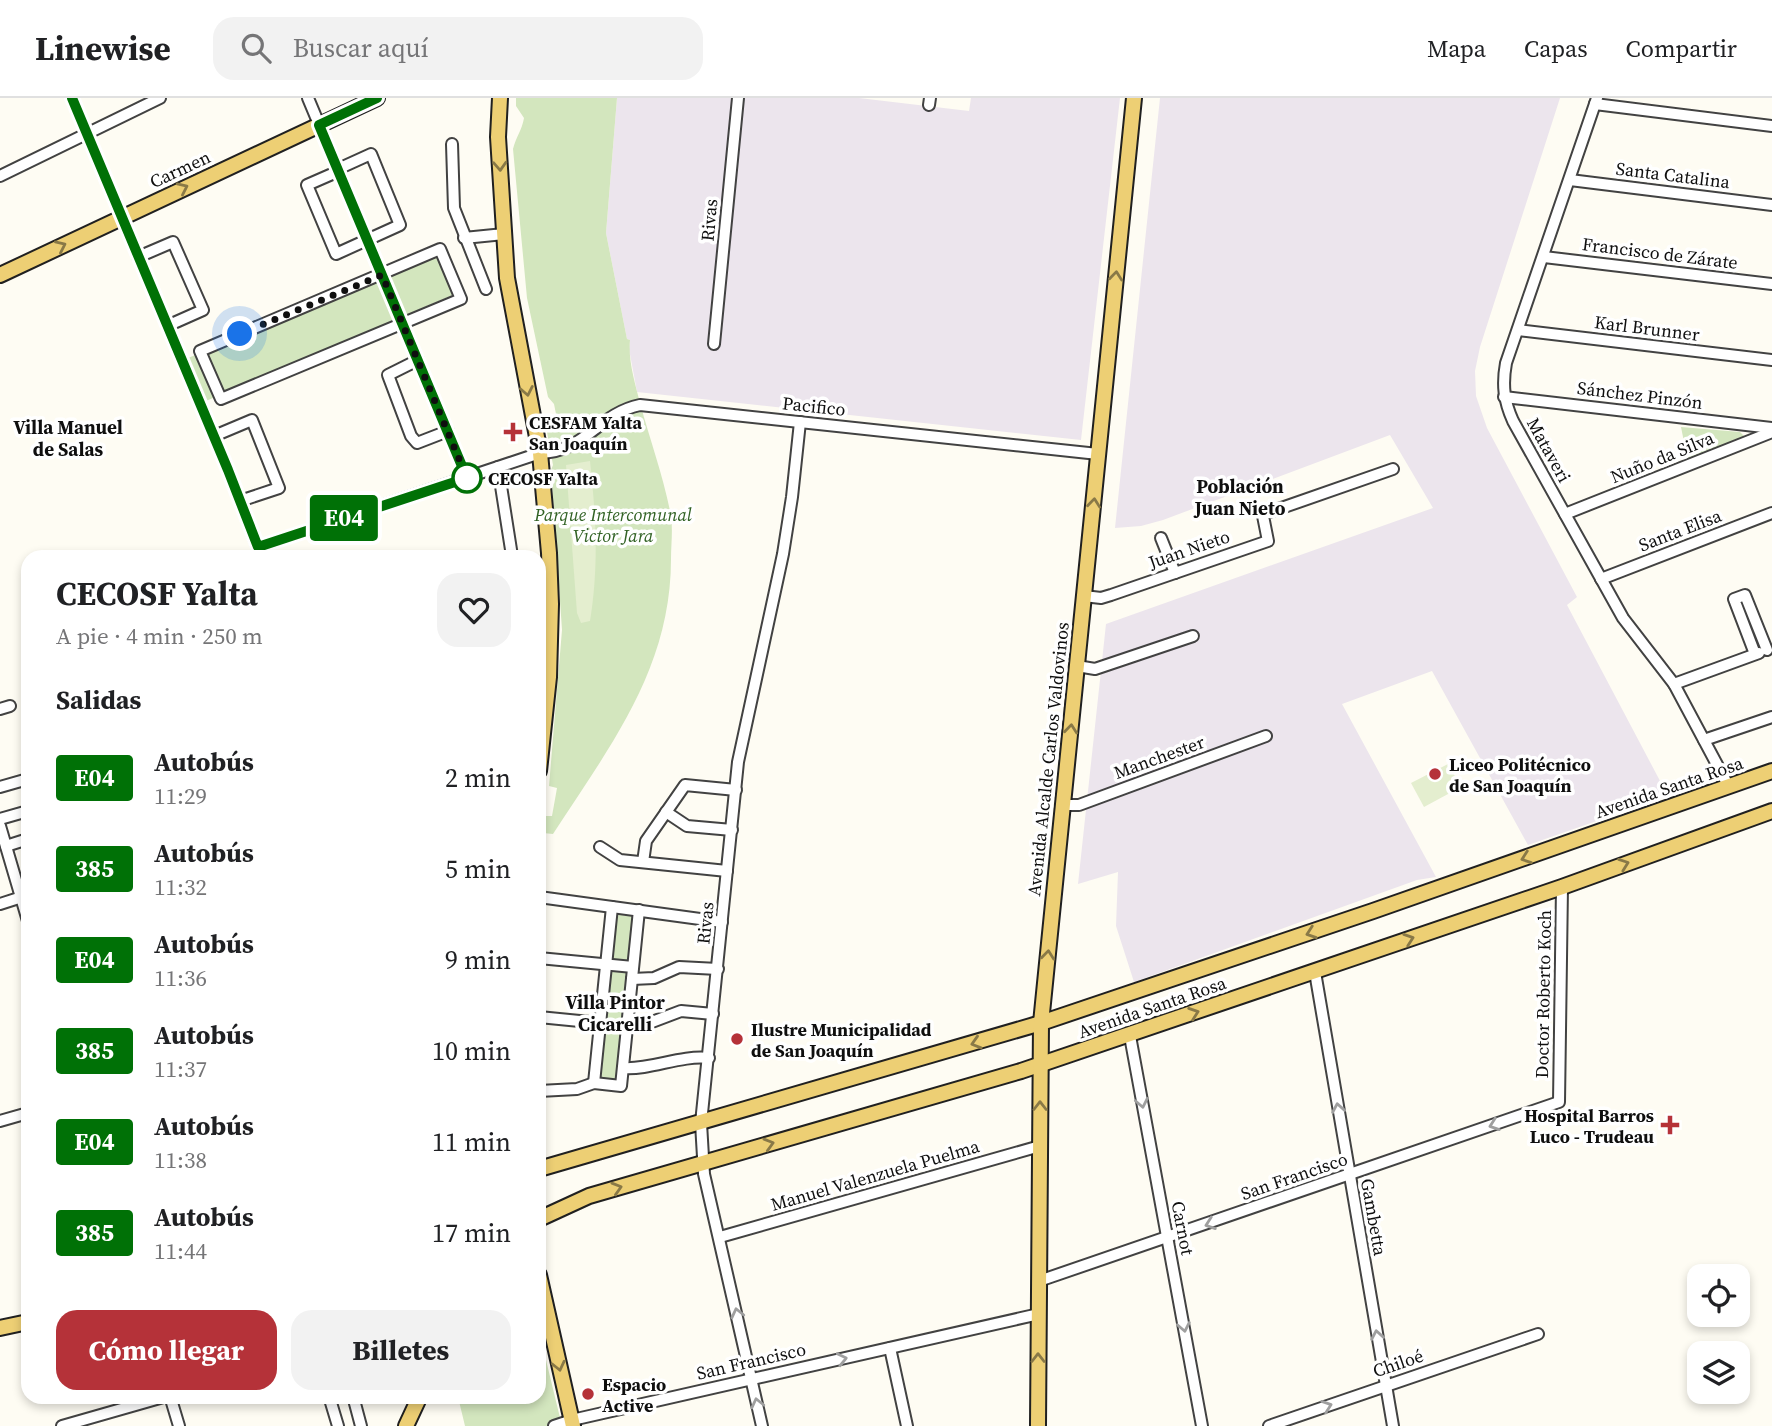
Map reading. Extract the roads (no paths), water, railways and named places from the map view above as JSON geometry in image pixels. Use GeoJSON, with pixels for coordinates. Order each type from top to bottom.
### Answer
{"type":"FeatureCollection","features":[{"type":"Feature","properties":{"kind":"main road","name":"Carmen"},"geometry":{"type":"LineString","coordinates":[[0,275],[377,98]]}},
{"type":"Feature","properties":{"kind":"main road"},"geometry":{"type":"LineString","coordinates":[[500,98],[498,129],[509,296],[540,453],[549,552],[546,626]]}},
{"type":"Feature","properties":{"kind":"main road","name":"Avenida Alcalde Carlos Valdovinos"},"geometry":{"type":"LineString","coordinates":[[1038,1426],[1041,1023],[1135,98]]}},
{"type":"Feature","properties":{"kind":"main road","name":"Avenida Santa Rosa"},"geometry":{"type":"LineString","coordinates":[[546,1167],[1041,1023],[1373,911],[1772,771]]}},
{"type":"Feature","properties":{"kind":"main road","name":"Avenida Santa Rosa"},"geometry":{"type":"LineString","coordinates":[[546,1211],[1130,1036],[1562,887],[1772,811]]}},
{"type":"Feature","properties":{"kind":"main road"},"geometry":{"type":"LineString","coordinates":[[546,1306],[572,1423]]}},
{"type":"Feature","properties":{"kind":"main road"},"geometry":{"type":"LineString","coordinates":[[0,1328],[21,1324]]}},
{"type":"Feature","properties":{"kind":"main road"},"geometry":{"type":"LineString","coordinates":[[406,1426],[416,1404]]}},
{"type":"Feature","properties":{"kind":"street"},"geometry":{"type":"LineString","coordinates":[[72,98],[214,436],[258,550]]}},
{"type":"Feature","properties":{"kind":"street"},"geometry":{"type":"LineString","coordinates":[[0,176],[160,98]]}},
{"type":"Feature","properties":{"kind":"street"},"geometry":{"type":"LineString","coordinates":[[308,98],[467,478]]}},
{"type":"Feature","properties":{"kind":"street","name":"Rivas"},"geometry":{"type":"LineString","coordinates":[[714,344],[738,98]]}},
{"type":"Feature","properties":{"kind":"street"},"geometry":{"type":"LineString","coordinates":[[1596,101],[1772,126]]}},
{"type":"Feature","properties":{"kind":"street","name":"Mataveri"},"geometry":{"type":"LineString","coordinates":[[1596,101],[1506,363],[1504,397],[1513,421],[1629,628],[1674,684],[1729,787]]}},
{"type":"Feature","properties":{"kind":"street"},"geometry":{"type":"LineString","coordinates":[[452,144],[454,208],[486,289]]}},
{"type":"Feature","properties":{"kind":"street"},"geometry":{"type":"LineString","coordinates":[[371,155],[400,225],[336,254],[307,185],[338,170],[371,155]]}},
{"type":"Feature","properties":{"kind":"street","name":"Santa Catalina"},"geometry":{"type":"LineString","coordinates":[[1570,180],[1772,205]]}},
{"type":"Feature","properties":{"kind":"street"},"geometry":{"type":"LineString","coordinates":[[464,238],[504,234]]}},
{"type":"Feature","properties":{"kind":"street"},"geometry":{"type":"LineString","coordinates":[[138,257],[173,242],[203,310],[167,326]]}},
{"type":"Feature","properties":{"kind":"street"},"geometry":{"type":"LineString","coordinates":[[440,249],[461,299],[221,399],[200,351],[382,275],[440,249]]}},
{"type":"Feature","properties":{"kind":"street","name":"Francisco de Zárate"},"geometry":{"type":"LineString","coordinates":[[1544,257],[1772,284]]}},
{"type":"Feature","properties":{"kind":"street","name":"Karl Brunner"},"geometry":{"type":"LineString","coordinates":[[1518,330],[1772,360]]}},
{"type":"Feature","properties":{"kind":"street"},"geometry":{"type":"LineString","coordinates":[[418,360],[388,375],[411,436],[417,443],[448,431]]}},
{"type":"Feature","properties":{"kind":"street","name":"Sánchez Pinzón"},"geometry":{"type":"LineString","coordinates":[[1504,397],[1772,430]]}},
{"type":"Feature","properties":{"kind":"street","name":"Pacifico"},"geometry":{"type":"LineString","coordinates":[[265,550],[498,467],[575,445],[617,412],[640,405],[1098,454]]}},
{"type":"Feature","properties":{"kind":"street"},"geometry":{"type":"LineString","coordinates":[[214,436],[252,420],[278,488],[240,501]]}},
{"type":"Feature","properties":{"kind":"street","name":"Rivas"},"geometry":{"type":"LineString","coordinates":[[762,1426],[703,1163],[701,1123],[738,762],[783,554],[800,422]]}},
{"type":"Feature","properties":{"kind":"street","name":"Nuño da Silva"},"geometry":{"type":"LineString","coordinates":[[1565,514],[1772,430]]}},
{"type":"Feature","properties":{"kind":"street"},"geometry":{"type":"LineString","coordinates":[[498,467],[511,550]]}},
{"type":"Feature","properties":{"kind":"street","name":"Juan Nieto"},"geometry":{"type":"LineString","coordinates":[[1084,596],[1101,598],[1268,541],[1264,522],[1267,513],[1393,469]]}},
{"type":"Feature","properties":{"kind":"street","name":"Santa Elisa"},"geometry":{"type":"LineString","coordinates":[[1601,579],[1772,513]]}},
{"type":"Feature","properties":{"kind":"street"},"geometry":{"type":"LineString","coordinates":[[1161,538],[1175,573]]}},
{"type":"Feature","properties":{"kind":"street"},"geometry":{"type":"LineString","coordinates":[[1674,684],[1769,649],[1745,595],[1734,599],[1755,654]]}},
{"type":"Feature","properties":{"kind":"street"},"geometry":{"type":"LineString","coordinates":[[1077,666],[1095,669],[1194,636]]}},
{"type":"Feature","properties":{"kind":"street"},"geometry":{"type":"LineString","coordinates":[[1704,740],[1772,717]]}},
{"type":"Feature","properties":{"kind":"street","name":"Manchester"},"geometry":{"type":"LineString","coordinates":[[1063,805],[1079,805],[1266,736]]}},
{"type":"Feature","properties":{"kind":"street"},"geometry":{"type":"LineString","coordinates":[[0,787],[21,781]]}},
{"type":"Feature","properties":{"kind":"street"},"geometry":{"type":"LineString","coordinates":[[643,862],[646,841],[685,785],[736,790]]}},
{"type":"Feature","properties":{"kind":"street"},"geometry":{"type":"LineString","coordinates":[[666,812],[687,827],[732,830]]}},
{"type":"Feature","properties":{"kind":"street"},"geometry":{"type":"LineString","coordinates":[[0,819],[21,813]]}},
{"type":"Feature","properties":{"kind":"street"},"geometry":{"type":"LineString","coordinates":[[0,826],[21,888]]}},
{"type":"Feature","properties":{"kind":"street"},"geometry":{"type":"LineString","coordinates":[[6,846],[21,841]]}},
{"type":"Feature","properties":{"kind":"street"},"geometry":{"type":"LineString","coordinates":[[600,847],[620,860],[727,871]]}},
{"type":"Feature","properties":{"kind":"street","name":"Doctor Roberto Koch"},"geometry":{"type":"LineString","coordinates":[[1559,1102],[1562,887]]}},
{"type":"Feature","properties":{"kind":"street"},"geometry":{"type":"LineString","coordinates":[[0,904],[21,897]]}},
{"type":"Feature","properties":{"kind":"street"},"geometry":{"type":"LineString","coordinates":[[546,898],[722,922]]}},
{"type":"Feature","properties":{"kind":"street"},"geometry":{"type":"LineString","coordinates":[[594,1083],[612,907]]}},
{"type":"Feature","properties":{"kind":"street"},"geometry":{"type":"LineString","coordinates":[[546,1091],[577,1089],[594,1083],[621,1086],[639,911]]}},
{"type":"Feature","properties":{"kind":"street"},"geometry":{"type":"LineString","coordinates":[[546,959],[633,967]]}},
{"type":"Feature","properties":{"kind":"street"},"geometry":{"type":"LineString","coordinates":[[632,979],[654,978],[679,967],[718,969]]}},
{"type":"Feature","properties":{"kind":"street","name":"Gambetta"},"geometry":{"type":"LineString","coordinates":[[1315,972],[1392,1426]]}},
{"type":"Feature","properties":{"kind":"street"},"geometry":{"type":"LineString","coordinates":[[627,1025],[644,1025],[681,1011],[713,1014]]}},
{"type":"Feature","properties":{"kind":"street"},"geometry":{"type":"LineString","coordinates":[[546,1018],[600,1023]]}},
{"type":"Feature","properties":{"kind":"street","name":"Carnot"},"geometry":{"type":"LineString","coordinates":[[1130,1036],[1202,1426]]}},
{"type":"Feature","properties":{"kind":"street"},"geometry":{"type":"LineString","coordinates":[[623,1068],[639,1069],[681,1058],[709,1058]]}},
{"type":"Feature","properties":{"kind":"street","name":"San Francisco"},"geometry":{"type":"LineString","coordinates":[[1039,1281],[1559,1102]]}},
{"type":"Feature","properties":{"kind":"street"},"geometry":{"type":"LineString","coordinates":[[0,1121],[21,1115]]}},
{"type":"Feature","properties":{"kind":"street","name":"Manuel Valenzuela Puelma"},"geometry":{"type":"LineString","coordinates":[[720,1237],[1040,1146]]}},
{"type":"Feature","properties":{"kind":"street","name":"San Francisco"},"geometry":{"type":"LineString","coordinates":[[554,1426],[1039,1314]]}},
{"type":"Feature","properties":{"kind":"street","name":"Chiloé"},"geometry":{"type":"LineString","coordinates":[[1269,1426],[1538,1334]]}},
{"type":"Feature","properties":{"kind":"street"},"geometry":{"type":"LineString","coordinates":[[890,1348],[907,1426]]}},
{"type":"Feature","properties":{"kind":"street"},"geometry":{"type":"LineString","coordinates":[[62,1426],[140,1404]]}},
{"type":"Feature","properties":{"kind":"street"},"geometry":{"type":"LineString","coordinates":[[172,1404],[179,1426]]}},
{"type":"Feature","properties":{"kind":"street"},"geometry":{"type":"LineString","coordinates":[[331,1404],[338,1426]]}},
{"type":"Feature","properties":{"kind":"street"},"geometry":{"type":"LineString","coordinates":[[355,1404],[361,1426]]}},
{"type":"Feature","properties":{"kind":"place","name":"CESFAM Yalta San Joaquín"},"geometry":{"type":"Point","coordinates":[513,432]}},
{"type":"Feature","properties":{"kind":"place","name":"CECOSF Yalta"},"geometry":{"type":"Point","coordinates":[467,478]}},
{"type":"Feature","properties":{"kind":"place","name":"Liceo Politécnico de San Joaquín"},"geometry":{"type":"Point","coordinates":[1435,774]}},
{"type":"Feature","properties":{"kind":"place","name":"Ilustre Municipalidad de San Joaquín"},"geometry":{"type":"Point","coordinates":[737,1039]}},
{"type":"Feature","properties":{"kind":"place","name":"Hospital Barros Luco - Trudeau"},"geometry":{"type":"Point","coordinates":[1670,1125]}},
{"type":"Feature","properties":{"kind":"place","name":"Espacio Active"},"geometry":{"type":"Point","coordinates":[588,1394]}},
{"type":"Feature","properties":{"kind":"district","name":"Villa Manuel de Salas"},"geometry":{"type":"Point","coordinates":[68,438]}},
{"type":"Feature","properties":{"kind":"district","name":"Población Juan Nieto"},"geometry":{"type":"Point","coordinates":[1240,497]}},
{"type":"Feature","properties":{"kind":"district","name":"Villa Pintor Cicarelli"},"geometry":{"type":"Point","coordinates":[615,1013]}},
{"type":"Feature","properties":{"kind":"park label","name":"Parque Intercomunal Victor Jara"},"geometry":{"type":"Point","coordinates":[613,524]}}]}
